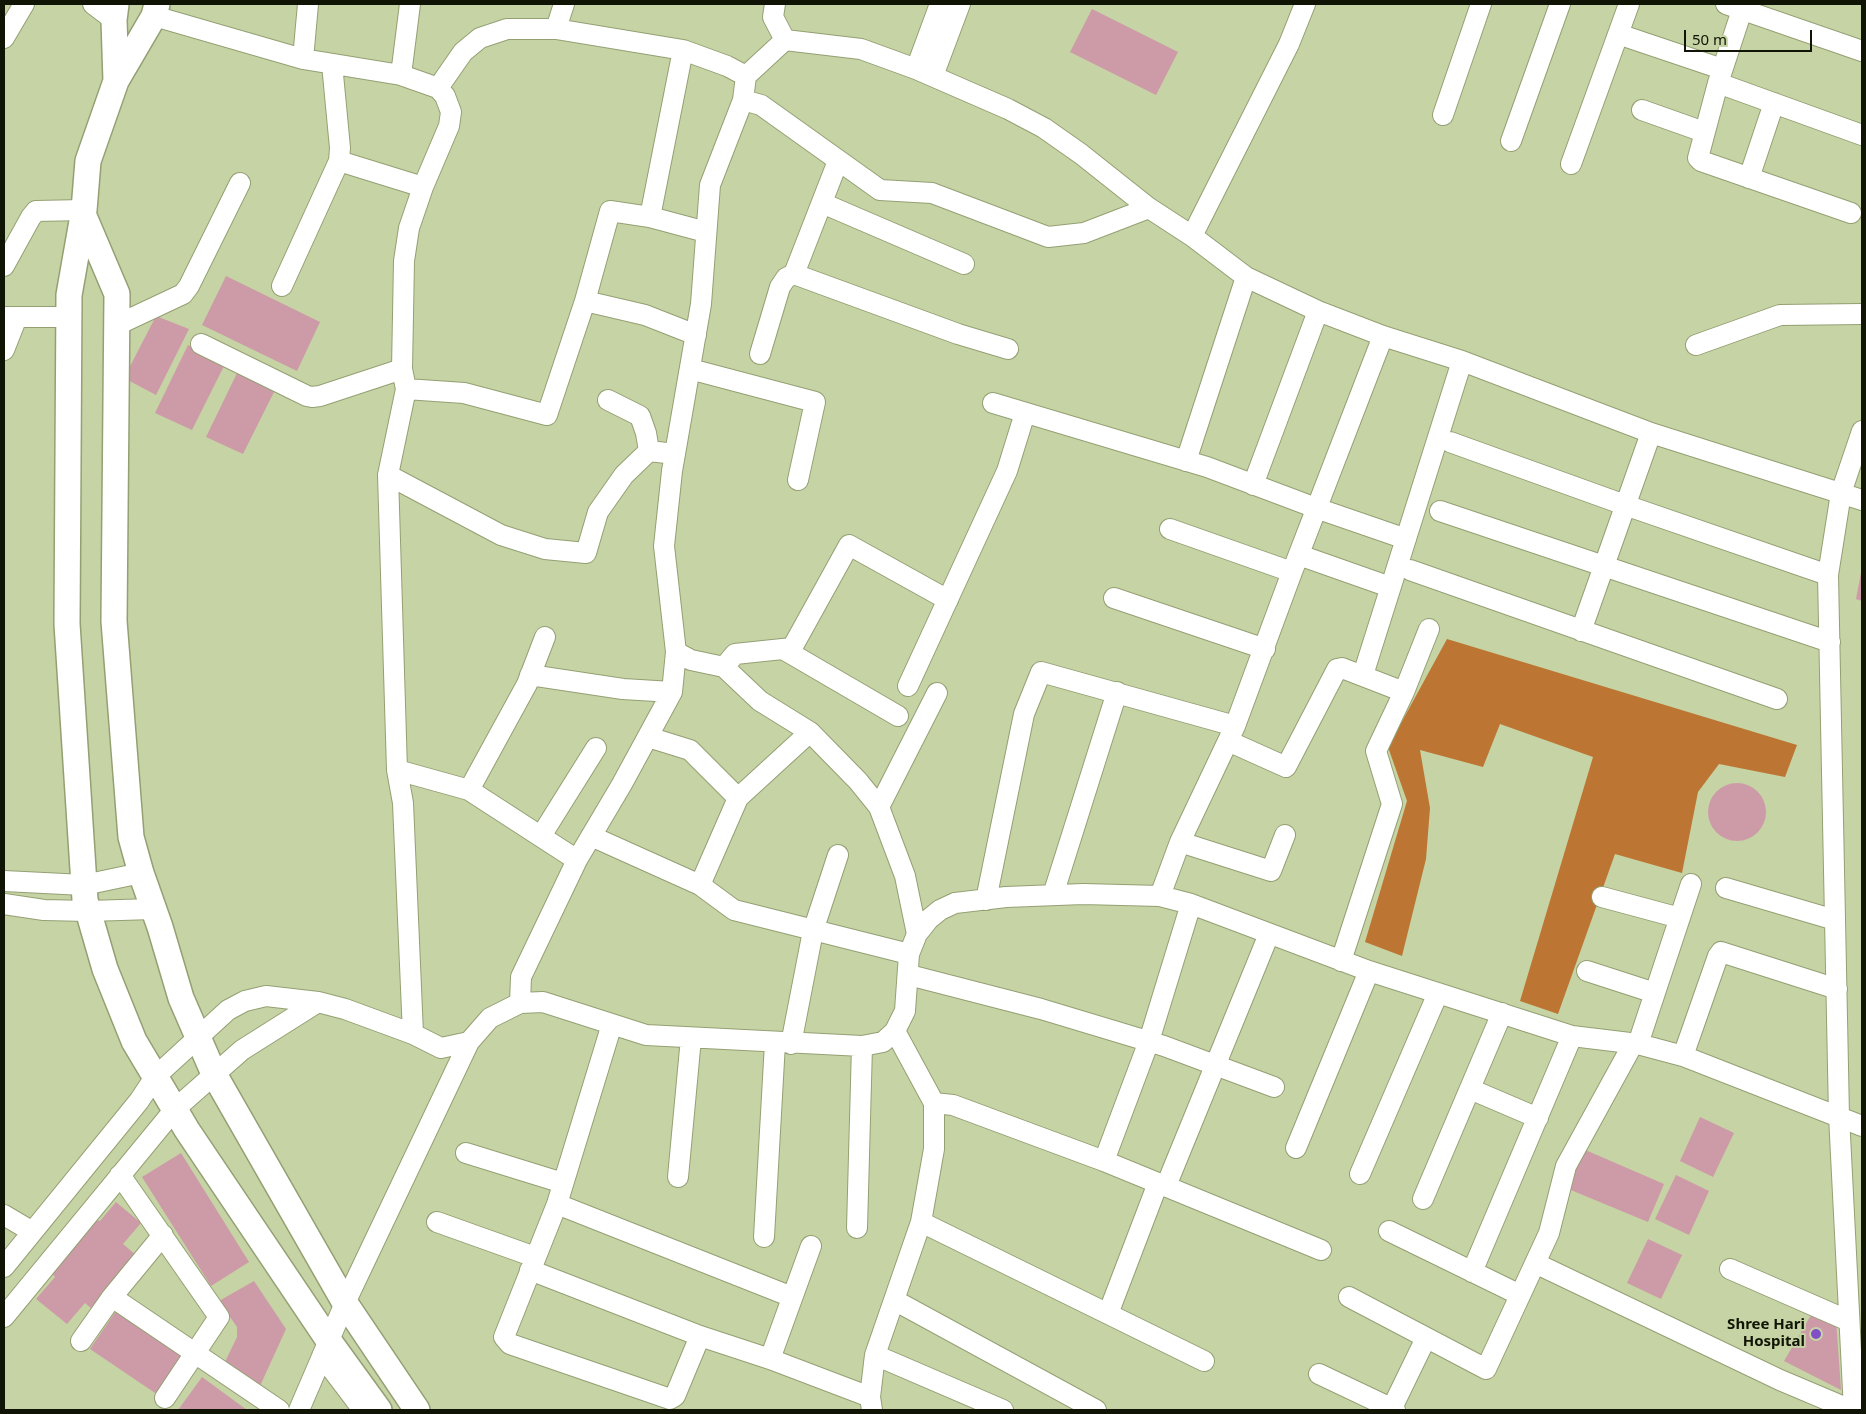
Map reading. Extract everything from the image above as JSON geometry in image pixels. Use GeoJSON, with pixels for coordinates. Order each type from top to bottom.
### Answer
{"type":"FeatureCollection","features":[{"type":"Feature","properties":{"kind":"main road"},"geometry":{"type":"LineString","coordinates":[[155,10],[116,81],[88,160],[84,212],[69,295],[67,624],[84,885],[88,911],[104,969],[134,1042],[326,1349],[378,1410]]}},
{"type":"Feature","properties":{"kind":"main road"},"geometry":{"type":"LineString","coordinates":[[115,12],[116,81]]}},
{"type":"Feature","properties":{"kind":"main road"},"geometry":{"type":"LineString","coordinates":[[84,212],[117,294],[114,621],[131,837],[141,874],[181,998],[214,1074],[345,1303],[417,1410]]}},
{"type":"Feature","properties":{"kind":"street"},"geometry":{"type":"LineString","coordinates":[[4,38],[24,4]]}},
{"type":"Feature","properties":{"kind":"street"},"geometry":{"type":"LineString","coordinates":[[93,4],[115,12]]}},
{"type":"Feature","properties":{"kind":"street"},"geometry":{"type":"LineString","coordinates":[[303,59],[308,4]]}},
{"type":"Feature","properties":{"kind":"street"},"geometry":{"type":"LineString","coordinates":[[401,75],[410,4]]}},
{"type":"Feature","properties":{"kind":"street"},"geometry":{"type":"LineString","coordinates":[[556,28],[564,4]]}},
{"type":"Feature","properties":{"kind":"street"},"geometry":{"type":"LineString","coordinates":[[775,4],[773,17],[786,40]]}},
{"type":"Feature","properties":{"kind":"street"},"geometry":{"type":"LineString","coordinates":[[924,72],[940,4]]}},
{"type":"Feature","properties":{"kind":"street"},"geometry":{"type":"LineString","coordinates":[[924,72],[960,4]]}},
{"type":"Feature","properties":{"kind":"street"},"geometry":{"type":"LineString","coordinates":[[1192,236],[1289,44],[1305,4]]}},
{"type":"Feature","properties":{"kind":"street"},"geometry":{"type":"LineString","coordinates":[[1443,116],[1481,4]]}},
{"type":"Feature","properties":{"kind":"street"},"geometry":{"type":"LineString","coordinates":[[1511,141],[1560,4]]}},
{"type":"Feature","properties":{"kind":"street"},"geometry":{"type":"LineString","coordinates":[[1572,164],[1629,4]]}},
{"type":"Feature","properties":{"kind":"street"},"geometry":{"type":"LineString","coordinates":[[1851,213],[1699,160],[1698,155],[1737,6],[1862,51]]}},
{"type":"Feature","properties":{"kind":"street"},"geometry":{"type":"LineString","coordinates":[[155,10],[303,59],[401,75],[438,88],[445,96],[451,112],[449,126],[423,187],[409,228],[404,261],[402,369],[406,389],[388,475],[397,770],[403,803],[413,1034]]}},
{"type":"Feature","properties":{"kind":"street"},"geometry":{"type":"LineString","coordinates":[[438,88],[463,52],[480,38],[507,30],[556,28],[683,50],[727,66],[746,76]]}},
{"type":"Feature","properties":{"kind":"street"},"geometry":{"type":"LineString","coordinates":[[1618,34],[1720,76],[1774,103],[1862,134]]}},
{"type":"Feature","properties":{"kind":"street"},"geometry":{"type":"LineString","coordinates":[[520,1002],[521,977],[577,860],[672,692],[676,652],[664,546],[675,454],[701,304],[710,185],[743,100],[746,76],[786,40],[862,48],[924,72],[1044,128],[1081,154],[1149,208],[1192,236],[1246,277],[1318,311],[1383,336],[1462,362],[1650,433],[1862,500]]}},
{"type":"Feature","properties":{"kind":"street"},"geometry":{"type":"LineString","coordinates":[[650,217],[683,50]]}},
{"type":"Feature","properties":{"kind":"street"},"geometry":{"type":"LineString","coordinates":[[282,286],[339,161],[340,148],[332,64]]}},
{"type":"Feature","properties":{"kind":"street"},"geometry":{"type":"LineString","coordinates":[[743,100],[761,105],[880,190],[932,193],[1048,237],[1084,233],[1149,208]]}},
{"type":"Feature","properties":{"kind":"street"},"geometry":{"type":"LineString","coordinates":[[1749,178],[1774,103]]}},
{"type":"Feature","properties":{"kind":"street"},"geometry":{"type":"LineString","coordinates":[[1642,110],[1704,132]]}},
{"type":"Feature","properties":{"kind":"street"},"geometry":{"type":"LineString","coordinates":[[339,161],[423,187]]}},
{"type":"Feature","properties":{"kind":"street"},"geometry":{"type":"LineString","coordinates":[[760,354],[780,287],[786,278],[794,274],[838,161]]}},
{"type":"Feature","properties":{"kind":"street"},"geometry":{"type":"LineString","coordinates":[[117,325],[183,294],[189,286],[240,183]]}},
{"type":"Feature","properties":{"kind":"street"},"geometry":{"type":"LineString","coordinates":[[822,203],[964,264]]}},
{"type":"Feature","properties":{"kind":"street"},"geometry":{"type":"LineString","coordinates":[[406,389],[464,393],[547,415],[585,301],[610,210],[650,217],[706,232]]}},
{"type":"Feature","properties":{"kind":"street"},"geometry":{"type":"LineString","coordinates":[[4,266],[36,211],[84,212]]}},
{"type":"Feature","properties":{"kind":"street"},"geometry":{"type":"LineString","coordinates":[[794,274],[958,334],[1008,349]]}},
{"type":"Feature","properties":{"kind":"street"},"geometry":{"type":"LineString","coordinates":[[1186,461],[1246,277]]}},
{"type":"Feature","properties":{"kind":"street"},"geometry":{"type":"LineString","coordinates":[[585,301],[645,315],[696,334]]}},
{"type":"Feature","properties":{"kind":"street"},"geometry":{"type":"LineString","coordinates":[[1253,484],[1318,311]]}},
{"type":"Feature","properties":{"kind":"street"},"geometry":{"type":"LineString","coordinates":[[1696,345],[1780,314],[1862,314]]}},
{"type":"Feature","properties":{"kind":"street"},"geometry":{"type":"LineString","coordinates":[[4,350],[10,317],[69,318]]}},
{"type":"Feature","properties":{"kind":"street"},"geometry":{"type":"LineString","coordinates":[[1160,896],[1180,842],[1232,734],[1316,508],[1383,336]]}},
{"type":"Feature","properties":{"kind":"street"},"geometry":{"type":"LineString","coordinates":[[201,344],[312,397],[402,369]]}},
{"type":"Feature","properties":{"kind":"street"},"geometry":{"type":"LineString","coordinates":[[1363,676],[1462,362]]}},
{"type":"Feature","properties":{"kind":"street"},"geometry":{"type":"LineString","coordinates":[[690,369],[815,402],[798,480]]}},
{"type":"Feature","properties":{"kind":"street"},"geometry":{"type":"LineString","coordinates":[[608,400],[640,416],[646,433],[649,451]]}},
{"type":"Feature","properties":{"kind":"street"},"geometry":{"type":"LineString","coordinates":[[993,403],[1206,466],[1406,540]]}},
{"type":"Feature","properties":{"kind":"street"},"geometry":{"type":"LineString","coordinates":[[908,686],[1008,471],[1025,413]]}},
{"type":"Feature","properties":{"kind":"street"},"geometry":{"type":"LineString","coordinates":[[1535,1263],[1780,1380],[1852,1410],[1839,1116],[1828,575],[1841,493],[1862,431]]}},
{"type":"Feature","properties":{"kind":"street"},"geometry":{"type":"LineString","coordinates":[[1581,632],[1650,433]]}},
{"type":"Feature","properties":{"kind":"street"},"geometry":{"type":"LineString","coordinates":[[1450,442],[1828,575]]}},
{"type":"Feature","properties":{"kind":"street"},"geometry":{"type":"LineString","coordinates":[[388,475],[501,535],[545,549],[586,553],[598,512],[624,476],[649,451]]}},
{"type":"Feature","properties":{"kind":"street"},"geometry":{"type":"LineString","coordinates":[[649,451],[675,454]]}},
{"type":"Feature","properties":{"kind":"street"},"geometry":{"type":"LineString","coordinates":[[1440,511],[1604,568],[1830,642]]}},
{"type":"Feature","properties":{"kind":"street"},"geometry":{"type":"LineString","coordinates":[[1170,529],[1390,587]]}},
{"type":"Feature","properties":{"kind":"street"},"geometry":{"type":"LineString","coordinates":[[724,667],[735,654],[792,648],[849,545],[948,600]]}},
{"type":"Feature","properties":{"kind":"street"},"geometry":{"type":"LineString","coordinates":[[1410,570],[1581,632],[1777,699]]}},
{"type":"Feature","properties":{"kind":"street"},"geometry":{"type":"LineString","coordinates":[[1114,598],[1265,649]]}},
{"type":"Feature","properties":{"kind":"street"},"geometry":{"type":"LineString","coordinates":[[1341,961],[1392,804],[1376,751],[1404,692],[1429,629]]}},
{"type":"Feature","properties":{"kind":"street"},"geometry":{"type":"LineString","coordinates":[[469,790],[530,675],[545,638]]}},
{"type":"Feature","properties":{"kind":"street"},"geometry":{"type":"LineString","coordinates":[[783,649],[898,716]]}},
{"type":"Feature","properties":{"kind":"street"},"geometry":{"type":"LineString","coordinates":[[676,652],[691,660],[724,667],[760,701],[810,732],[858,781],[880,807],[905,876],[917,934]]}},
{"type":"Feature","properties":{"kind":"street"},"geometry":{"type":"LineString","coordinates":[[986,900],[1024,714],[1041,672],[1117,692],[1232,734],[1286,767],[1337,669],[1342,668],[1404,692]]}},
{"type":"Feature","properties":{"kind":"street"},"geometry":{"type":"LineString","coordinates":[[530,675],[623,689],[672,692]]}},
{"type":"Feature","properties":{"kind":"street"},"geometry":{"type":"LineString","coordinates":[[1053,895],[1117,692]]}},
{"type":"Feature","properties":{"kind":"street"},"geometry":{"type":"LineString","coordinates":[[880,807],[937,693]]}},
{"type":"Feature","properties":{"kind":"street"},"geometry":{"type":"LineString","coordinates":[[700,884],[738,798],[810,732]]}},
{"type":"Feature","properties":{"kind":"street"},"geometry":{"type":"LineString","coordinates":[[648,737],[690,750],[738,798]]}},
{"type":"Feature","properties":{"kind":"street"},"geometry":{"type":"LineString","coordinates":[[541,836],[596,748]]}},
{"type":"Feature","properties":{"kind":"street"},"geometry":{"type":"LineString","coordinates":[[397,770],[469,790],[577,860]]}},
{"type":"Feature","properties":{"kind":"street"},"geometry":{"type":"LineString","coordinates":[[1180,842],[1271,871],[1285,835]]}},
{"type":"Feature","properties":{"kind":"street"},"geometry":{"type":"LineString","coordinates":[[591,836],[700,884],[734,910],[909,954]]}},
{"type":"Feature","properties":{"kind":"street"},"geometry":{"type":"LineString","coordinates":[[764,1237],[783,1043],[814,931],[838,855]]}},
{"type":"Feature","properties":{"kind":"street"},"geometry":{"type":"LineString","coordinates":[[4,882],[84,885],[141,874]]}},
{"type":"Feature","properties":{"kind":"street"},"geometry":{"type":"LineString","coordinates":[[1349,1297],[1486,1369],[1549,1233],[1566,1166],[1635,1044],[1655,993],[1691,884]]}},
{"type":"Feature","properties":{"kind":"street"},"geometry":{"type":"LineString","coordinates":[[1726,888],[1835,920]]}},
{"type":"Feature","properties":{"kind":"street"},"geometry":{"type":"LineString","coordinates":[[298,1410],[345,1303],[469,1042],[490,1018],[520,1002],[543,1002],[646,1035],[862,1046],[882,1042],[895,1031],[905,1011],[909,976],[909,954],[917,934],[928,919],[940,910],[955,903],[1006,897],[1053,895],[1160,896],[1191,904],[1369,971],[1572,1036],[1635,1044],[1683,1056],[1862,1126]]}},
{"type":"Feature","properties":{"kind":"street"},"geometry":{"type":"LineString","coordinates":[[1602,897],[1680,918]]}},
{"type":"Feature","properties":{"kind":"street"},"geometry":{"type":"LineString","coordinates":[[4,904],[44,910],[153,909]]}},
{"type":"Feature","properties":{"kind":"street"},"geometry":{"type":"LineString","coordinates":[[1104,1161],[1150,1041],[1191,904]]}},
{"type":"Feature","properties":{"kind":"street"},"geometry":{"type":"LineString","coordinates":[[1108,1314],[1162,1185],[1217,1065],[1270,934]]}},
{"type":"Feature","properties":{"kind":"street"},"geometry":{"type":"LineString","coordinates":[[1683,1056],[1721,952],[1837,989]]}},
{"type":"Feature","properties":{"kind":"street"},"geometry":{"type":"LineString","coordinates":[[1296,1148],[1369,971]]}},
{"type":"Feature","properties":{"kind":"street"},"geometry":{"type":"LineString","coordinates":[[1587,971],[1655,993]]}},
{"type":"Feature","properties":{"kind":"street"},"geometry":{"type":"LineString","coordinates":[[909,976],[1041,1009],[1150,1041],[1274,1088]]}},
{"type":"Feature","properties":{"kind":"street"},"geometry":{"type":"LineString","coordinates":[[1360,1174],[1438,993]]}},
{"type":"Feature","properties":{"kind":"street"},"geometry":{"type":"LineString","coordinates":[[4,1266],[139,1101],[155,1077],[228,1010],[245,1000],[266,996],[318,1002],[345,1008],[413,1034],[442,1048],[469,1042]]}},
{"type":"Feature","properties":{"kind":"street"},"geometry":{"type":"LineString","coordinates":[[4,1317],[175,1109],[242,1050],[318,1002]]}},
{"type":"Feature","properties":{"kind":"street"},"geometry":{"type":"LineString","coordinates":[[1423,1199],[1502,1013]]}},
{"type":"Feature","properties":{"kind":"street"},"geometry":{"type":"LineString","coordinates":[[612,1024],[557,1204],[504,1336],[510,1344],[670,1399],[675,1396],[700,1336]]}},
{"type":"Feature","properties":{"kind":"street"},"geometry":{"type":"LineString","coordinates":[[438,1222],[700,1336],[770,1359],[871,1404],[875,1355],[921,1222],[934,1149],[934,1103],[895,1031]]}},
{"type":"Feature","properties":{"kind":"street"},"geometry":{"type":"LineString","coordinates":[[1472,1272],[1572,1036]]}},
{"type":"Feature","properties":{"kind":"street"},"geometry":{"type":"LineString","coordinates":[[678,1177],[691,1038]]}},
{"type":"Feature","properties":{"kind":"street"},"geometry":{"type":"LineString","coordinates":[[857,1228],[862,1046]]}},
{"type":"Feature","properties":{"kind":"street"},"geometry":{"type":"LineString","coordinates":[[1470,1089],[1538,1118]]}},
{"type":"Feature","properties":{"kind":"street"},"geometry":{"type":"LineString","coordinates":[[934,1103],[953,1105],[1104,1161],[1322,1250]]}},
{"type":"Feature","properties":{"kind":"street"},"geometry":{"type":"LineString","coordinates":[[466,1153],[563,1183]]}},
{"type":"Feature","properties":{"kind":"street"},"geometry":{"type":"LineString","coordinates":[[120,1175],[219,1317],[165,1398]]}},
{"type":"Feature","properties":{"kind":"street"},"geometry":{"type":"LineString","coordinates":[[557,1204],[792,1297]]}},
{"type":"Feature","properties":{"kind":"street"},"geometry":{"type":"LineString","coordinates":[[4,1215],[31,1231]]}},
{"type":"Feature","properties":{"kind":"street"},"geometry":{"type":"LineString","coordinates":[[921,1222],[1204,1360]]}},
{"type":"Feature","properties":{"kind":"street"},"geometry":{"type":"LineString","coordinates":[[1389,1231],[1520,1295]]}},
{"type":"Feature","properties":{"kind":"street"},"geometry":{"type":"LineString","coordinates":[[81,1341],[112,1297],[163,1235]]}},
{"type":"Feature","properties":{"kind":"street"},"geometry":{"type":"LineString","coordinates":[[770,1359],[811,1246]]}},
{"type":"Feature","properties":{"kind":"street"},"geometry":{"type":"LineString","coordinates":[[1730,1269],[1849,1321]]}},
{"type":"Feature","properties":{"kind":"street"},"geometry":{"type":"LineString","coordinates":[[112,1297],[279,1410]]}},
{"type":"Feature","properties":{"kind":"street"},"geometry":{"type":"LineString","coordinates":[[894,1300],[1096,1410]]}},
{"type":"Feature","properties":{"kind":"street"},"geometry":{"type":"LineString","coordinates":[[1319,1374],[1393,1410],[1426,1338]]}},
{"type":"Feature","properties":{"kind":"street"},"geometry":{"type":"LineString","coordinates":[[326,1349],[363,1410]]}},
{"type":"Feature","properties":{"kind":"street"},"geometry":{"type":"LineString","coordinates":[[875,1355],[1002,1410]]}},
{"type":"Feature","properties":{"kind":"shaded area"},"geometry":{"type":"Polygon","coordinates":[[[1447,639],[1797,745],[1785,777],[1719,764],[1698,792],[1682,873],[1615,854],[1558,1014],[1520,1001],[1593,757],[1500,724],[1483,767],[1420,750],[1430,808],[1426,859],[1402,956],[1365,942],[1407,801],[1388,747],[1447,639]]]}},
{"type":"Feature","properties":{"kind":"building"},"geometry":{"type":"Polygon","coordinates":[[[1092,9],[1178,52],[1156,95],[1070,52],[1092,9]]]}},
{"type":"Feature","properties":{"kind":"building"},"geometry":{"type":"Polygon","coordinates":[[[226,276],[320,322],[297,371],[202,325],[226,276]]]}},
{"type":"Feature","properties":{"kind":"building"},"geometry":{"type":"Polygon","coordinates":[[[156,316],[189,329],[156,395],[124,378],[156,316]]]}},
{"type":"Feature","properties":{"kind":"building"},"geometry":{"type":"Polygon","coordinates":[[[188,345],[225,364],[192,430],[155,413],[188,345]]]}},
{"type":"Feature","properties":{"kind":"building"},"geometry":{"type":"Polygon","coordinates":[[[239,369],[276,388],[243,454],[206,437],[239,369]]]}},
{"type":"Feature","properties":{"kind":"building"},"geometry":{"type":"Polygon","coordinates":[[[1862,573],[1862,601],[1856,599],[1862,573]]]}},
{"type":"Feature","properties":{"kind":"building"},"geometry":{"type":"Polygon","coordinates":[[[1731,783],[1743,783],[1758,791],[1766,806],[1766,818],[1758,833],[1743,841],[1731,841],[1716,833],[1708,818],[1708,806],[1716,791],[1731,783]]]}},
{"type":"Feature","properties":{"kind":"building"},"geometry":{"type":"Polygon","coordinates":[[[1700,1117],[1734,1133],[1713,1177],[1680,1161],[1700,1117]]]}},
{"type":"Feature","properties":{"kind":"building"},"geometry":{"type":"Polygon","coordinates":[[[1583,1149],[1664,1184],[1648,1222],[1566,1188],[1583,1149]]]}},
{"type":"Feature","properties":{"kind":"building"},"geometry":{"type":"Polygon","coordinates":[[[181,1153],[249,1262],[211,1286],[142,1177],[181,1153]]]}},
{"type":"Feature","properties":{"kind":"building"},"geometry":{"type":"Polygon","coordinates":[[[1676,1175],[1709,1191],[1689,1235],[1655,1219],[1676,1175]]]}},
{"type":"Feature","properties":{"kind":"building"},"geometry":{"type":"Polygon","coordinates":[[[116,1202],[141,1223],[123,1244],[136,1255],[92,1309],[85,1303],[67,1324],[36,1299],[55,1277],[52,1273],[95,1220],[100,1221],[116,1202]]]}},
{"type":"Feature","properties":{"kind":"building"},"geometry":{"type":"Polygon","coordinates":[[[1648,1239],[1682,1255],[1661,1299],[1627,1283],[1648,1239]]]}},
{"type":"Feature","properties":{"kind":"building"},"geometry":{"type":"Polygon","coordinates":[[[254,1281],[286,1329],[260,1386],[224,1364],[237,1337],[237,1327],[219,1301],[254,1281]]]}},
{"type":"Feature","properties":{"kind":"building"},"geometry":{"type":"Polygon","coordinates":[[[1814,1310],[1836,1319],[1841,1390],[1784,1361],[1814,1310]]]}},
{"type":"Feature","properties":{"kind":"building"},"geometry":{"type":"Polygon","coordinates":[[[116,1311],[188,1360],[161,1397],[90,1349],[116,1311]]]}},
{"type":"Feature","properties":{"kind":"building"},"geometry":{"type":"Polygon","coordinates":[[[202,1377],[247,1410],[178,1410],[202,1377]]]}},
{"type":"Feature","properties":{"kind":"place","name":"Shree Hari Hospital"},"geometry":{"type":"Point","coordinates":[1816,1334]}}]}
